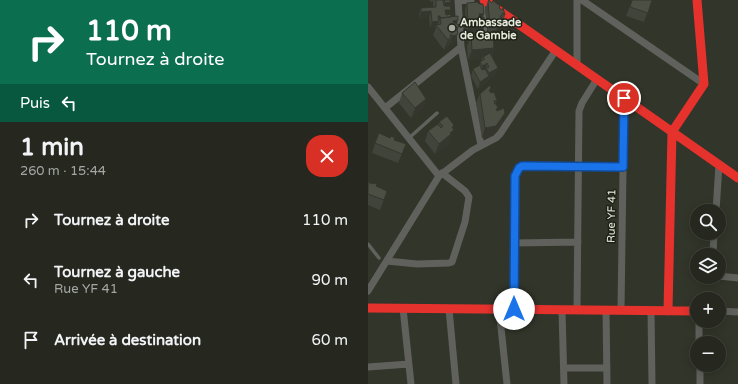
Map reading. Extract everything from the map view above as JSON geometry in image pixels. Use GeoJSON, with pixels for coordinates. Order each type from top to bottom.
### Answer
{"type":"FeatureCollection","features":[{"type":"Feature","properties":{"kind":"street"},"geometry":{"type":"LineString","coordinates":[[471,0],[458,1],[461,47],[481,145]]}},
{"type":"Feature","properties":{"kind":"street"},"geometry":{"type":"LineString","coordinates":[[484,0],[738,178]]}},
{"type":"Feature","properties":{"kind":"street"},"geometry":{"type":"LineString","coordinates":[[577,0],[577,65]]}},
{"type":"Feature","properties":{"kind":"street"},"geometry":{"type":"LineString","coordinates":[[582,0],[704,84]]}},
{"type":"Feature","properties":{"kind":"street"},"geometry":{"type":"LineString","coordinates":[[668,311],[672,132],[704,84],[697,0]]}},
{"type":"Feature","properties":{"kind":"street"},"geometry":{"type":"LineString","coordinates":[[385,108],[461,47]]}},
{"type":"Feature","properties":{"kind":"street"},"geometry":{"type":"LineString","coordinates":[[368,291],[441,174],[473,150],[496,138],[500,134],[556,50]]}},
{"type":"Feature","properties":{"kind":"street"},"geometry":{"type":"LineString","coordinates":[[577,310],[579,111],[582,103],[597,79]]}},
{"type":"Feature","properties":{"kind":"street"},"geometry":{"type":"LineString","coordinates":[[368,87],[409,138],[441,174],[465,191],[469,197],[465,222],[452,262],[417,264],[387,261]]}},
{"type":"Feature","properties":{"kind":"street","name":"Rue YF 41"},"geometry":{"type":"LineString","coordinates":[[621,310],[624,98]]}},
{"type":"Feature","properties":{"kind":"street"},"geometry":{"type":"LineString","coordinates":[[716,204],[719,165]]}},
{"type":"Feature","properties":{"kind":"street"},"geometry":{"type":"LineString","coordinates":[[514,309],[515,176],[519,168],[522,166],[623,167]]}},
{"type":"Feature","properties":{"kind":"street"},"geometry":{"type":"LineString","coordinates":[[514,243],[578,242]]}},
{"type":"Feature","properties":{"kind":"street"},"geometry":{"type":"LineString","coordinates":[[726,277],[738,278]]}},
{"type":"Feature","properties":{"kind":"street"},"geometry":{"type":"LineString","coordinates":[[368,308],[690,311]]}},
{"type":"Feature","properties":{"kind":"street"},"geometry":{"type":"LineString","coordinates":[[403,308],[411,384]]}},
{"type":"Feature","properties":{"kind":"street"},"geometry":{"type":"LineString","coordinates":[[449,309],[456,384]]}},
{"type":"Feature","properties":{"kind":"street"},"geometry":{"type":"LineString","coordinates":[[499,309],[508,384]]}},
{"type":"Feature","properties":{"kind":"street"},"geometry":{"type":"LineString","coordinates":[[562,310],[564,384]]}},
{"type":"Feature","properties":{"kind":"street"},"geometry":{"type":"LineString","coordinates":[[606,310],[607,384]]}},
{"type":"Feature","properties":{"kind":"street"},"geometry":{"type":"LineString","coordinates":[[651,311],[652,384]]}},
{"type":"Feature","properties":{"kind":"street"},"geometry":{"type":"LineString","coordinates":[[726,311],[738,312]]}},
{"type":"Feature","properties":{"kind":"street"},"geometry":{"type":"LineString","coordinates":[[368,367],[409,364]]}},
{"type":"Feature","properties":{"kind":"street"},"geometry":{"type":"LineString","coordinates":[[564,368],[607,368]]}},
{"type":"Feature","properties":{"kind":"street"},"geometry":{"type":"LineString","coordinates":[[700,372],[700,384]]}},
{"type":"Feature","properties":{"kind":"lane"},"geometry":{"type":"LineString","coordinates":[[484,0],[486,39]]}},
{"type":"Feature","properties":{"kind":"lane"},"geometry":{"type":"LineString","coordinates":[[409,138],[437,114]]}},
{"type":"Feature","properties":{"kind":"lane"},"geometry":{"type":"LineString","coordinates":[[368,244],[379,258]]}},
{"type":"Feature","properties":{"kind":"building"},"geometry":{"type":"Polygon","coordinates":[[[436,0],[443,0],[444,6],[450,6],[451,10],[445,10],[446,15],[451,14],[451,17],[440,18],[440,16],[438,16],[439,21],[432,22],[431,11],[421,12],[421,8],[436,7],[436,0]]]}},
{"type":"Feature","properties":{"kind":"building"},"geometry":{"type":"Polygon","coordinates":[[[444,0],[451,0],[451,2],[445,3],[444,0]]]}},
{"type":"Feature","properties":{"kind":"building"},"geometry":{"type":"Polygon","coordinates":[[[489,0],[500,6],[499,8],[502,10],[503,8],[505,15],[503,13],[500,17],[502,18],[498,25],[497,24],[494,28],[490,26],[489,0]]]}},
{"type":"Feature","properties":{"kind":"building"},"geometry":{"type":"Polygon","coordinates":[[[632,0],[652,0],[648,13],[630,7],[632,0]]]}},
{"type":"Feature","properties":{"kind":"building"},"geometry":{"type":"Polygon","coordinates":[[[478,2],[479,4],[483,4],[484,14],[479,14],[480,18],[484,17],[484,26],[468,27],[467,3],[478,2]]]}},
{"type":"Feature","properties":{"kind":"building"},"geometry":{"type":"Polygon","coordinates":[[[458,16],[458,20],[453,22],[459,25],[457,30],[458,33],[457,35],[452,36],[451,34],[448,40],[436,25],[441,24],[440,18],[458,16]]]}},
{"type":"Feature","properties":{"kind":"building"},"geometry":{"type":"Polygon","coordinates":[[[493,34],[494,48],[472,50],[471,36],[493,34]]]}},
{"type":"Feature","properties":{"kind":"building"},"geometry":{"type":"Polygon","coordinates":[[[490,53],[498,68],[489,73],[486,68],[489,67],[487,63],[483,66],[480,62],[485,59],[483,57],[490,53]]]}},
{"type":"Feature","properties":{"kind":"building"},"geometry":{"type":"Polygon","coordinates":[[[480,65],[482,70],[485,69],[489,76],[480,82],[473,69],[480,65]]]}},
{"type":"Feature","properties":{"kind":"building"},"geometry":{"type":"Polygon","coordinates":[[[415,82],[426,99],[415,108],[402,93],[415,82]]]}},
{"type":"Feature","properties":{"kind":"building"},"geometry":{"type":"Polygon","coordinates":[[[490,85],[491,89],[489,90],[491,93],[494,92],[497,100],[494,101],[498,108],[496,109],[497,111],[504,108],[505,113],[496,126],[485,128],[480,94],[490,85]]]}},
{"type":"Feature","properties":{"kind":"building"},"geometry":{"type":"Polygon","coordinates":[[[447,116],[454,125],[452,127],[454,130],[439,144],[428,131],[438,124],[441,128],[443,126],[439,122],[447,116]]]}},
{"type":"Feature","properties":{"kind":"building"},"geometry":{"type":"Polygon","coordinates":[[[379,133],[390,138],[391,136],[395,138],[394,140],[406,144],[402,154],[375,143],[379,133]]]}},
{"type":"Feature","properties":{"kind":"building"},"geometry":{"type":"Polygon","coordinates":[[[368,182],[377,184],[376,186],[387,191],[384,200],[368,194],[368,182]]]}},
{"type":"Feature","properties":{"kind":"traffic: jam"},"geometry":{"type":"LineString","coordinates":[[484,0],[738,178]]}},
{"type":"Feature","properties":{"kind":"traffic: jam"},"geometry":{"type":"LineString","coordinates":[[668,311],[672,132],[704,84],[697,0]]}},
{"type":"Feature","properties":{"kind":"traffic: jam"},"geometry":{"type":"LineString","coordinates":[[368,308],[690,311]]}},
{"type":"Feature","properties":{"kind":"place","name":"Ambassade de Gambie"},"geometry":{"type":"Point","coordinates":[452,28]}},
{"type":"Feature","properties":{"kind":"route"},"geometry":{"type":"LineString","coordinates":[[514,309],[516,172],[522,166],[623,167],[624,98]]}}]}
